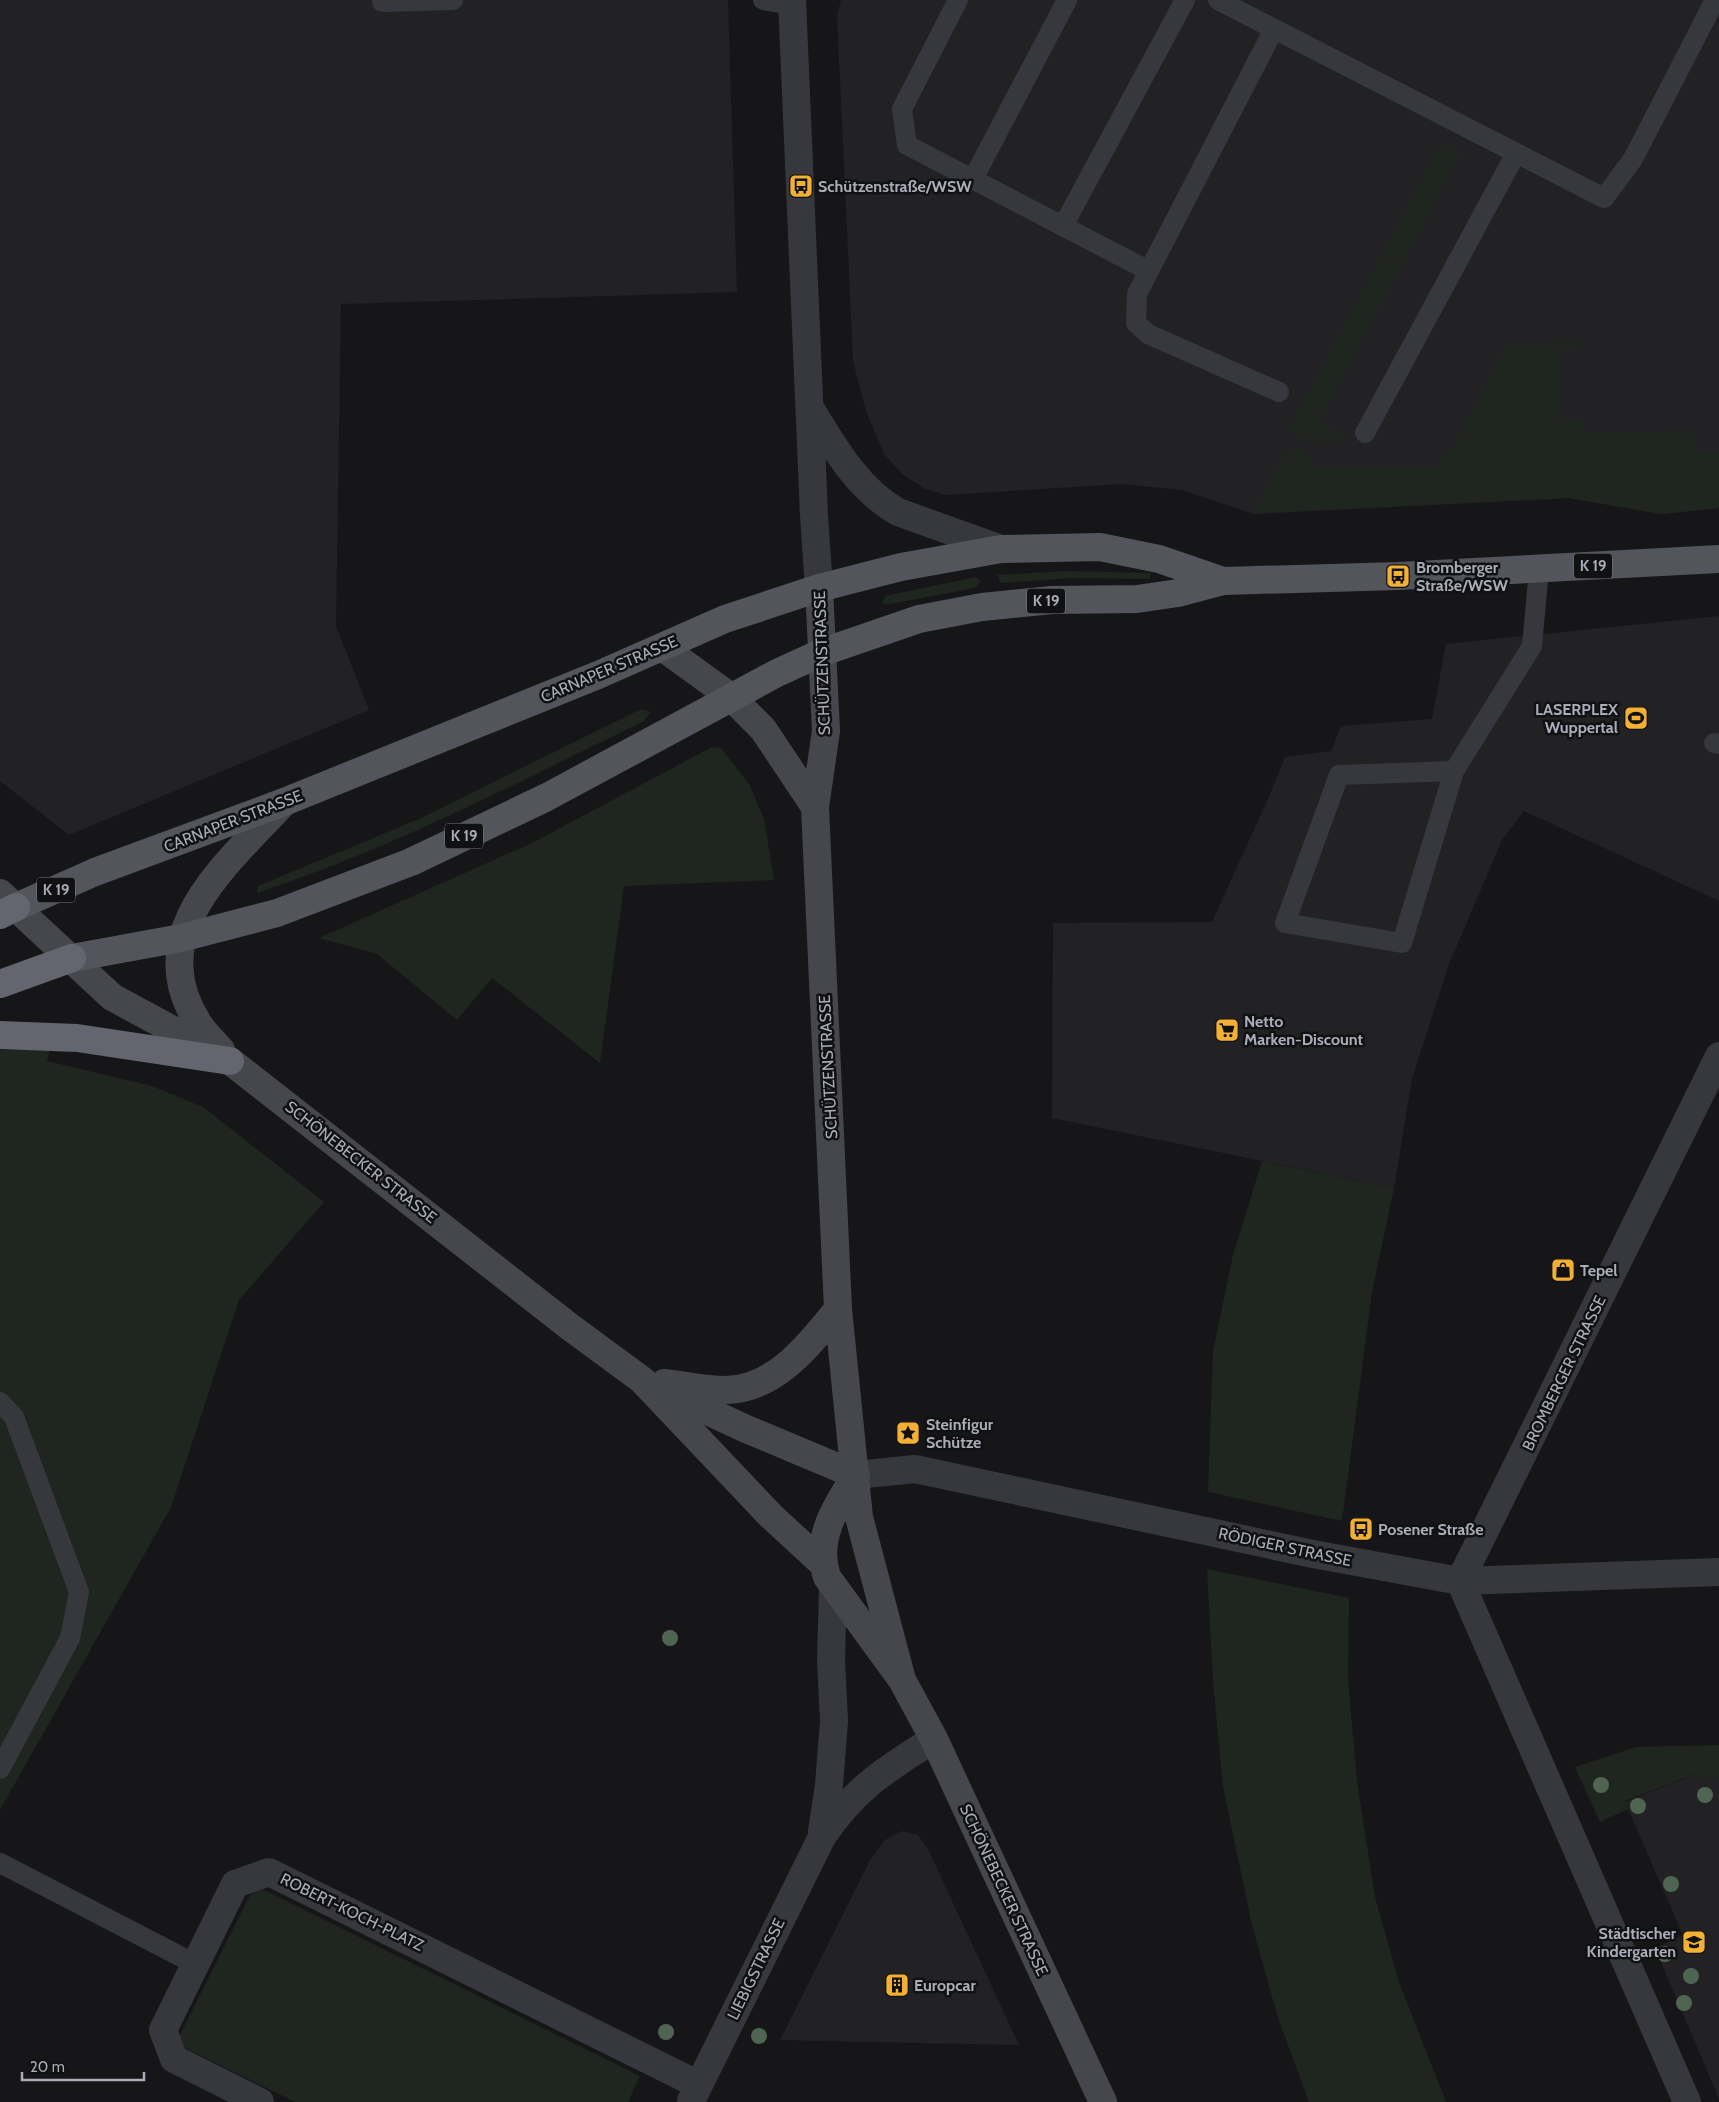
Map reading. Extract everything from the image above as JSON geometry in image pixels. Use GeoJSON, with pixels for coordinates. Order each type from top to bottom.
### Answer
{"type":"FeatureCollection","features":[{"type":"Feature","properties":{"kind":"highway"},"geometry":{"type":"LineString","coordinates":[[0,984],[72,958]]}},
{"type":"Feature","properties":{"kind":"highway"},"geometry":{"type":"LineString","coordinates":[[0,1035],[77,1038],[230,1060]]}},
{"type":"Feature","properties":{"kind":"main road","name":"CARNAPER STRASSE"},"geometry":{"type":"LineString","coordinates":[[5,905],[284,802],[662,648],[725,619],[819,588],[901,568],[1001,550],[1100,547],[1159,559],[1223,581]]}},
{"type":"Feature","properties":{"kind":"main road","name":"CARNAPER STRASSE"},"geometry":{"type":"LineString","coordinates":[[72,958],[181,938],[277,913],[411,862],[547,797],[654,741],[731,697],[823,652],[919,618],[982,607],[1052,600],[1137,599],[1178,593],[1223,581],[1540,569],[1719,559]]}},
{"type":"Feature","properties":{"kind":"main road","name":"SCHÜTZENSTRASSE"},"geometry":{"type":"LineString","coordinates":[[819,588],[826,731],[815,807],[838,1309],[856,1475]]}},
{"type":"Feature","properties":{"kind":"main road"},"geometry":{"type":"LineString","coordinates":[[662,648],[731,697],[763,729],[815,807]]}},
{"type":"Feature","properties":{"kind":"main road"},"geometry":{"type":"LineString","coordinates":[[230,1060],[199,1024],[187,1001],[178,962],[181,938],[189,916],[222,870],[284,802]]}},
{"type":"Feature","properties":{"kind":"main road","name":"SCHÖNEBECKER STRASSE"},"geometry":{"type":"LineString","coordinates":[[5,905],[72,958],[112,997],[230,1060],[570,1327],[642,1380]]}},
{"type":"Feature","properties":{"kind":"main road"},"geometry":{"type":"LineString","coordinates":[[642,1380],[726,1390],[748,1387],[781,1371],[813,1340],[838,1309]]}},
{"type":"Feature","properties":{"kind":"main road"},"geometry":{"type":"LineString","coordinates":[[642,1380],[744,1428],[856,1475],[834,1510],[824,1537],[822,1563]]}},
{"type":"Feature","properties":{"kind":"main road"},"geometry":{"type":"LineString","coordinates":[[642,1380],[772,1516],[822,1563]]}},
{"type":"Feature","properties":{"kind":"main road","name":"SCHÖNEBECKER STRASSE"},"geometry":{"type":"LineString","coordinates":[[856,1475],[859,1517],[902,1680]]}},
{"type":"Feature","properties":{"kind":"main road","name":"SCHÖNEBECKER STRASSE"},"geometry":{"type":"LineString","coordinates":[[822,1563],[834,1588],[902,1680],[934,1739],[1103,2102]]}},
{"type":"Feature","properties":{"kind":"street","name":"SCHÜTZENSTRASSE"},"geometry":{"type":"LineString","coordinates":[[792,2],[811,409],[814,514],[819,588]]}},
{"type":"Feature","properties":{"kind":"street"},"geometry":{"type":"LineString","coordinates":[[811,409],[838,452],[886,506],[1001,550]]}},
{"type":"Feature","properties":{"kind":"street","name":"BROMBERGER STRASSE"},"geometry":{"type":"LineString","coordinates":[[1460,1581],[1709,1101],[1719,1056]]}},
{"type":"Feature","properties":{"kind":"street","name":"RÖDIGER STRASSE"},"geometry":{"type":"LineString","coordinates":[[856,1475],[915,1469],[1313,1554],[1460,1581],[1719,1572]]}},
{"type":"Feature","properties":{"kind":"street"},"geometry":{"type":"LineString","coordinates":[[1460,1581],[1687,2102]]}},
{"type":"Feature","properties":{"kind":"street","name":"LIEBIGSTRASSE"},"geometry":{"type":"LineString","coordinates":[[822,1837],[829,1785],[834,1720],[831,1661],[834,1588]]}},
{"type":"Feature","properties":{"kind":"street","name":"LIEBIGSTRASSE"},"geometry":{"type":"LineString","coordinates":[[694,2093],[822,1837],[840,1810],[861,1788],[893,1764],[934,1739]]}},
{"type":"Feature","properties":{"kind":"street","name":"ROBERT-KOCH-PLATZ"},"geometry":{"type":"LineString","coordinates":[[260,2102],[174,2059],[163,2030],[235,1884],[269,1872],[694,2093]]}},
{"type":"Feature","properties":{"kind":"lane"},"geometry":{"type":"LineString","coordinates":[[382,2],[453,0]]}},
{"type":"Feature","properties":{"kind":"lane"},"geometry":{"type":"LineString","coordinates":[[763,0],[792,2]]}},
{"type":"Feature","properties":{"kind":"lane"},"geometry":{"type":"LineString","coordinates":[[958,0],[902,109],[907,145],[1149,271]]}},
{"type":"Feature","properties":{"kind":"lane"},"geometry":{"type":"LineString","coordinates":[[973,179],[1067,0]]}},
{"type":"Feature","properties":{"kind":"lane"},"geometry":{"type":"LineString","coordinates":[[1063,226],[1185,0]]}},
{"type":"Feature","properties":{"kind":"lane"},"geometry":{"type":"LineString","coordinates":[[1218,0],[1604,198],[1633,159],[1716,0]]}},
{"type":"Feature","properties":{"kind":"lane"},"geometry":{"type":"LineString","coordinates":[[1274,29],[1138,294],[1136,324],[1148,334],[1280,392]]}},
{"type":"Feature","properties":{"kind":"lane"},"geometry":{"type":"LineString","coordinates":[[1366,433],[1516,153]]}},
{"type":"Feature","properties":{"kind":"lane"},"geometry":{"type":"LineString","coordinates":[[1454,772],[1339,775],[1285,922],[1402,944],[1454,772],[1532,646],[1540,569]]}},
{"type":"Feature","properties":{"kind":"lane"},"geometry":{"type":"LineString","coordinates":[[0,1402],[14,1417],[79,1592],[70,1638],[0,1769]]}},
{"type":"Feature","properties":{"kind":"lane"},"geometry":{"type":"LineString","coordinates":[[0,1863],[195,1964]]}},
{"type":"Feature","properties":{"kind":"shaded area"},"geometry":{"type":"Polygon","coordinates":[[[0,0],[728,0],[737,292],[341,304],[336,626],[369,710],[69,835],[0,781],[0,0]]]}},
{"type":"Feature","properties":{"kind":"shaded area"},"geometry":{"type":"Polygon","coordinates":[[[841,0],[1719,0],[1719,508],[1661,514],[1569,498],[1254,514],[1182,490],[1121,484],[946,495],[925,489],[902,474],[884,454],[866,411],[853,361],[837,15],[841,0]]]}},
{"type":"Feature","properties":{"kind":"shaded area"},"geometry":{"type":"Polygon","coordinates":[[[1441,143],[1460,153],[1319,422],[1348,438],[1347,440],[1312,442],[1289,430],[1441,143]]]}},
{"type":"Feature","properties":{"kind":"shaded area"},"geometry":{"type":"Polygon","coordinates":[[[1581,343],[1580,347],[1559,348],[1560,421],[1581,421],[1582,433],[1694,431],[1694,453],[1719,453],[1719,508],[1661,514],[1569,498],[1254,513],[1282,457],[1289,461],[1295,448],[1308,454],[1309,467],[1441,466],[1441,454],[1450,453],[1507,344],[1581,343]]]}},
{"type":"Feature","properties":{"kind":"shaded area"},"geometry":{"type":"Polygon","coordinates":[[[1066,571],[1151,573],[1150,579],[1071,578],[1001,583],[997,575],[1066,571]]]}},
{"type":"Feature","properties":{"kind":"shaded area"},"geometry":{"type":"Polygon","coordinates":[[[976,577],[981,582],[974,588],[891,604],[882,604],[885,596],[976,577]]]}},
{"type":"Feature","properties":{"kind":"shaded area"},"geometry":{"type":"Polygon","coordinates":[[[1719,616],[1719,901],[1524,811],[1502,840],[1449,964],[1412,1079],[1394,1188],[1052,1118],[1053,923],[1212,922],[1285,757],[1331,751],[1341,726],[1432,719],[1446,644],[1719,616]]]}},
{"type":"Feature","properties":{"kind":"shaded area"},"geometry":{"type":"Polygon","coordinates":[[[641,709],[651,712],[644,721],[453,814],[307,876],[257,893],[258,886],[419,819],[641,709]]]}},
{"type":"Feature","properties":{"kind":"shaded area"},"geometry":{"type":"Polygon","coordinates":[[[712,747],[721,748],[749,784],[764,819],[774,880],[624,886],[600,1063],[492,978],[457,1020],[377,954],[319,938],[532,843],[712,747]]]}},
{"type":"Feature","properties":{"kind":"shaded area"},"geometry":{"type":"Polygon","coordinates":[[[50,1049],[47,1061],[152,1086],[203,1107],[324,1202],[239,1300],[171,1507],[0,1810],[0,1050],[50,1049]]]}},
{"type":"Feature","properties":{"kind":"shaded area"},"geometry":{"type":"Polygon","coordinates":[[[1262,1161],[1394,1188],[1372,1292],[1342,1521],[1208,1492],[1213,1351],[1233,1255],[1262,1161]]]}},
{"type":"Feature","properties":{"kind":"shaded area"},"geometry":{"type":"Polygon","coordinates":[[[1207,1569],[1349,1598],[1348,1678],[1357,1782],[1375,1897],[1399,1982],[1446,2102],[1309,2102],[1278,2018],[1252,1925],[1223,1787],[1213,1682],[1207,1569]]]}},
{"type":"Feature","properties":{"kind":"shaded area"},"geometry":{"type":"Polygon","coordinates":[[[1719,1745],[1719,1781],[1693,1775],[1625,1801],[1628,1809],[1600,1822],[1575,1767],[1636,1747],[1719,1745]]]}},
{"type":"Feature","properties":{"kind":"shaded area","name":"Städtischer Kindergarten"},"geometry":{"type":"Polygon","coordinates":[[[1694,1775],[1719,1781],[1719,2099],[1655,1948],[1683,1935],[1625,1802],[1694,1775]]]}},
{"type":"Feature","properties":{"kind":"shaded area"},"geometry":{"type":"Polygon","coordinates":[[[902,1831],[918,1835],[928,1849],[1019,2045],[780,2040],[870,1860],[885,1840],[902,1831]]]}},
{"type":"Feature","properties":{"kind":"shaded area"},"geometry":{"type":"Polygon","coordinates":[[[262,1889],[640,2076],[628,2102],[295,2102],[185,2048],[180,2035],[250,1895],[262,1889]]]}},
{"type":"Feature","properties":{"kind":"place","name":"Schützenstraße/WSW"},"geometry":{"type":"Point","coordinates":[801,186]}},
{"type":"Feature","properties":{"kind":"place","name":"Bromberger Straße/WSW"},"geometry":{"type":"Point","coordinates":[1398,576]}},
{"type":"Feature","properties":{"kind":"place","name":"LASERPLEX Wuppertal"},"geometry":{"type":"Point","coordinates":[1636,718]}},
{"type":"Feature","properties":{"kind":"place","name":"Netto Marken-Discount"},"geometry":{"type":"Point","coordinates":[1227,1030]}},
{"type":"Feature","properties":{"kind":"place","name":"Tepel"},"geometry":{"type":"Point","coordinates":[1563,1270]}},
{"type":"Feature","properties":{"kind":"place","name":"Steinfigur Schütze"},"geometry":{"type":"Point","coordinates":[908,1433]}},
{"type":"Feature","properties":{"kind":"place","name":"Posener Straße"},"geometry":{"type":"Point","coordinates":[1361,1529]}},
{"type":"Feature","properties":{"kind":"place","name":"Städtischer Kindergarten"},"geometry":{"type":"Point","coordinates":[1694,1942]}},
{"type":"Feature","properties":{"kind":"place","name":"Europcar"},"geometry":{"type":"Point","coordinates":[897,1985]}}]}
